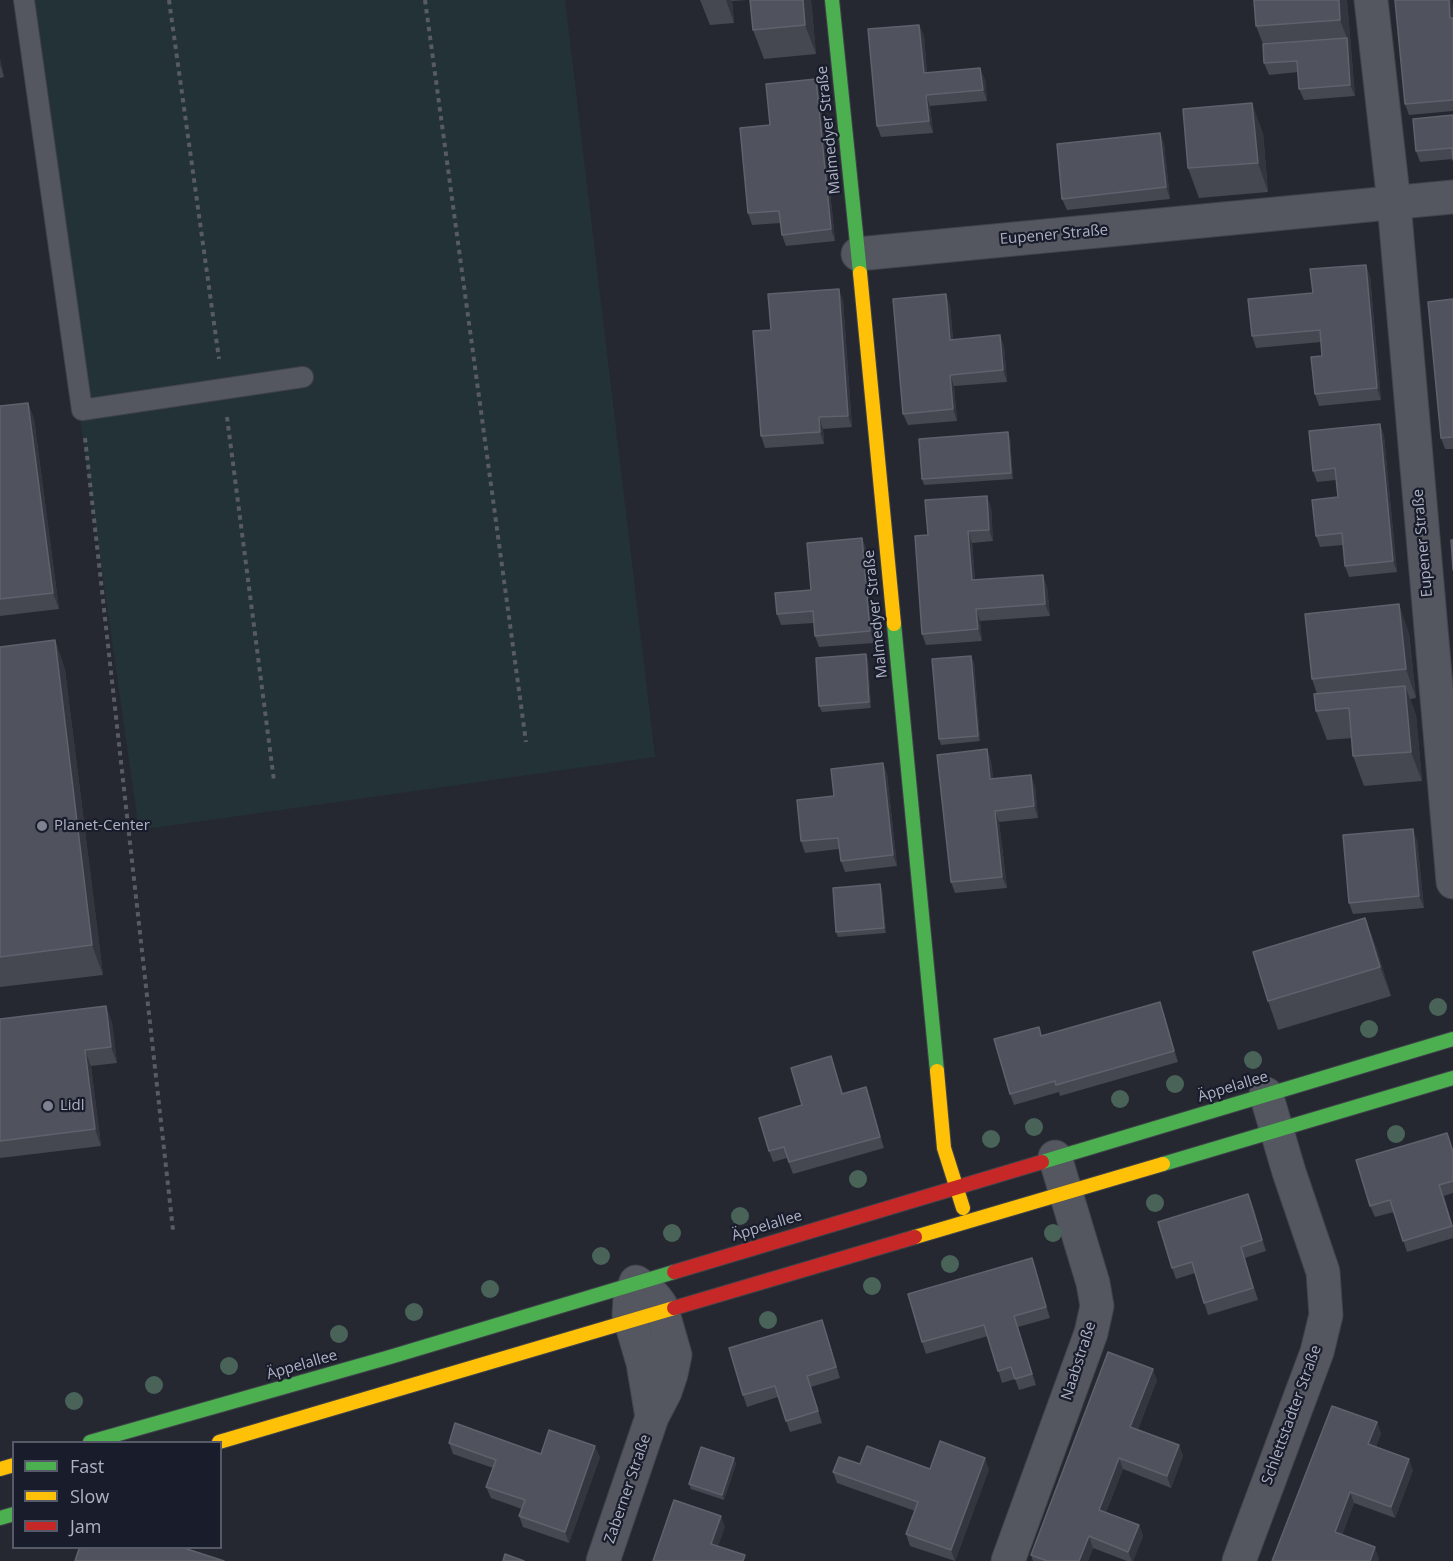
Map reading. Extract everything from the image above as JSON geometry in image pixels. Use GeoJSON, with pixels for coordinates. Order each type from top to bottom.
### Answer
{"type":"FeatureCollection","features":[{"type":"Feature","properties":{"kind":"main road","name":"Malmedyer Straße"},"geometry":{"type":"LineString","coordinates":[[832,0],[944,1148],[968,1221]]}},
{"type":"Feature","properties":{"kind":"main road","name":"Äppelallee"},"geometry":{"type":"LineString","coordinates":[[97,1441],[390,1357],[1453,1039]]}},
{"type":"Feature","properties":{"kind":"main road"},"geometry":{"type":"LineString","coordinates":[[222,1442],[1453,1078]]}},
{"type":"Feature","properties":{"kind":"street","name":"Eupener Straße"},"geometry":{"type":"LineString","coordinates":[[1371,0],[1394,203],[1453,882]]}},
{"type":"Feature","properties":{"kind":"street","name":"Eupener Straße"},"geometry":{"type":"LineString","coordinates":[[858,254],[1453,196]]}},
{"type":"Feature","properties":{"kind":"street","name":"Schlettstadter Straße"},"geometry":{"type":"LineString","coordinates":[[1239,1561],[1317,1352],[1326,1315],[1323,1272],[1289,1172],[1266,1094]]}},
{"type":"Feature","properties":{"kind":"street","name":"Naabstraße"},"geometry":{"type":"LineString","coordinates":[[1008,1561],[1091,1333],[1096,1306],[1093,1283],[1055,1157]]}},
{"type":"Feature","properties":{"kind":"street","name":"Zaberner Straße"},"geometry":{"type":"LineString","coordinates":[[603,1561],[652,1417],[665,1392],[675,1355],[664,1311],[657,1299],[636,1282],[630,1298],[630,1321],[643,1363],[652,1417]]}},
{"type":"Feature","properties":{"kind":"lane"},"geometry":{"type":"LineString","coordinates":[[24,0],[82,410],[303,377]]}},
{"type":"Feature","properties":{"kind":"path"},"geometry":{"type":"LineString","coordinates":[[425,0],[526,742]]}},
{"type":"Feature","properties":{"kind":"path"},"geometry":{"type":"LineString","coordinates":[[82,410],[173,1230]]}},
{"type":"Feature","properties":{"kind":"shaded area"},"geometry":{"type":"Polygon","coordinates":[[[20,0],[565,0],[655,757],[139,830],[20,0]]]}},
{"type":"Feature","properties":{"kind":"building"},"geometry":{"type":"Polygon","coordinates":[[[750,0],[803,0],[805,25],[753,30],[750,0]]]}},
{"type":"Feature","properties":{"kind":"building"},"geometry":{"type":"Polygon","coordinates":[[[1254,0],[1339,0],[1340,20],[1256,26],[1254,0]]]}},
{"type":"Feature","properties":{"kind":"building"},"geometry":{"type":"Polygon","coordinates":[[[1395,0],[1449,0],[1450,18],[1453,18],[1453,100],[1405,104],[1395,0]]]}},
{"type":"Feature","properties":{"kind":"building"},"geometry":{"type":"Polygon","coordinates":[[[919,25],[924,73],[980,68],[983,90],[926,95],[929,121],[877,126],[868,29],[919,25]]]}},
{"type":"Feature","properties":{"kind":"building"},"geometry":{"type":"Polygon","coordinates":[[[1347,38],[1350,85],[1299,89],[1297,61],[1264,63],[1263,44],[1347,38]]]}},
{"type":"Feature","properties":{"kind":"building"},"geometry":{"type":"Polygon","coordinates":[[[816,79],[831,229],[782,235],[779,211],[748,213],[740,128],[770,125],[766,84],[816,79]]]}},
{"type":"Feature","properties":{"kind":"building"},"geometry":{"type":"Polygon","coordinates":[[[1252,103],[1258,163],[1188,168],[1183,109],[1252,103]]]}},
{"type":"Feature","properties":{"kind":"building"},"geometry":{"type":"Polygon","coordinates":[[[1453,115],[1453,160],[1452,148],[1416,151],[1413,119],[1453,115]]]}},
{"type":"Feature","properties":{"kind":"building"},"geometry":{"type":"Polygon","coordinates":[[[1160,133],[1166,187],[1062,199],[1057,144],[1160,133]]]}},
{"type":"Feature","properties":{"kind":"building"},"geometry":{"type":"Polygon","coordinates":[[[1366,265],[1377,388],[1315,394],[1311,357],[1322,356],[1320,330],[1252,336],[1248,299],[1313,293],[1310,269],[1366,265]]]}},
{"type":"Feature","properties":{"kind":"building"},"geometry":{"type":"Polygon","coordinates":[[[839,289],[848,416],[819,417],[820,432],[761,436],[753,331],[771,330],[768,294],[839,289]]]}},
{"type":"Feature","properties":{"kind":"building"},"geometry":{"type":"Polygon","coordinates":[[[946,294],[950,340],[1000,335],[1003,370],[950,375],[953,409],[903,414],[893,299],[946,294]]]}},
{"type":"Feature","properties":{"kind":"building"},"geometry":{"type":"Polygon","coordinates":[[[1453,299],[1453,437],[1441,438],[1428,302],[1453,299]]]}},
{"type":"Feature","properties":{"kind":"building"},"geometry":{"type":"Polygon","coordinates":[[[28,403],[53,593],[0,599],[0,406],[28,403]]]}},
{"type":"Feature","properties":{"kind":"building"},"geometry":{"type":"Polygon","coordinates":[[[1380,424],[1393,561],[1345,566],[1342,533],[1316,536],[1312,500],[1338,497],[1335,468],[1313,471],[1309,431],[1380,424]]]}},
{"type":"Feature","properties":{"kind":"building"},"geometry":{"type":"Polygon","coordinates":[[[1008,432],[1011,473],[922,479],[919,439],[1008,432]]]}},
{"type":"Feature","properties":{"kind":"building"},"geometry":{"type":"Polygon","coordinates":[[[987,496],[989,530],[968,531],[972,580],[1043,575],[1045,604],[976,609],[978,629],[922,634],[915,536],[928,535],[925,500],[987,496]]]}},
{"type":"Feature","properties":{"kind":"building"},"geometry":{"type":"Polygon","coordinates":[[[862,538],[870,631],[815,636],[813,611],[777,614],[775,593],[811,590],[807,543],[862,538]]]}},
{"type":"Feature","properties":{"kind":"building"},"geometry":{"type":"Polygon","coordinates":[[[1451,540],[1453,540],[1453,570],[1451,540]]]}},
{"type":"Feature","properties":{"kind":"building"},"geometry":{"type":"Polygon","coordinates":[[[1399,604],[1406,669],[1312,679],[1305,614],[1399,604]]]}},
{"type":"Feature","properties":{"kind":"building","name":"Planet-Center"},"geometry":{"type":"Polygon","coordinates":[[[55,640],[92,945],[0,957],[0,647],[55,640]]]}},
{"type":"Feature","properties":{"kind":"building"},"geometry":{"type":"Polygon","coordinates":[[[866,654],[869,702],[819,706],[816,658],[866,654]]]}},
{"type":"Feature","properties":{"kind":"building"},"geometry":{"type":"Polygon","coordinates":[[[971,656],[978,736],[939,739],[932,659],[971,656]]]}},
{"type":"Feature","properties":{"kind":"building"},"geometry":{"type":"Polygon","coordinates":[[[1405,686],[1411,752],[1353,756],[1349,708],[1316,711],[1314,694],[1405,686]]]}},
{"type":"Feature","properties":{"kind":"building"},"geometry":{"type":"Polygon","coordinates":[[[987,749],[990,779],[1031,775],[1034,806],[995,811],[1002,877],[951,882],[937,755],[987,749]]]}},
{"type":"Feature","properties":{"kind":"building"},"geometry":{"type":"Polygon","coordinates":[[[883,763],[893,855],[841,861],[838,838],[801,841],[797,800],[834,796],[831,769],[883,763]]]}},
{"type":"Feature","properties":{"kind":"building"},"geometry":{"type":"Polygon","coordinates":[[[1413,829],[1419,896],[1349,903],[1343,835],[1413,829]]]}},
{"type":"Feature","properties":{"kind":"building"},"geometry":{"type":"Polygon","coordinates":[[[880,884],[884,928],[836,932],[833,888],[880,884]]]}},
{"type":"Feature","properties":{"kind":"building"},"geometry":{"type":"Polygon","coordinates":[[[1365,918],[1380,967],[1268,1001],[1253,952],[1365,918]]]}},
{"type":"Feature","properties":{"kind":"building"},"geometry":{"type":"Polygon","coordinates":[[[1160,1002],[1174,1051],[1056,1085],[1055,1081],[1010,1094],[994,1039],[1039,1027],[1041,1036],[1160,1002]]]}},
{"type":"Feature","properties":{"kind":"building","name":"Lidl"},"geometry":{"type":"Polygon","coordinates":[[[106,1006],[111,1047],[85,1050],[95,1129],[0,1141],[0,1019],[106,1006]]]}},
{"type":"Feature","properties":{"kind":"building"},"geometry":{"type":"Polygon","coordinates":[[[831,1056],[842,1094],[866,1087],[880,1137],[789,1162],[784,1147],[769,1151],[759,1118],[802,1105],[791,1068],[831,1056]]]}},
{"type":"Feature","properties":{"kind":"building"},"geometry":{"type":"Polygon","coordinates":[[[1447,1133],[1453,1152],[1453,1181],[1439,1185],[1452,1226],[1403,1241],[1390,1200],[1370,1206],[1356,1160],[1447,1133]]]}},
{"type":"Feature","properties":{"kind":"building"},"geometry":{"type":"Polygon","coordinates":[[[1248,1194],[1262,1240],[1241,1247],[1253,1288],[1204,1303],[1192,1262],[1172,1268],[1158,1222],[1248,1194]]]}},
{"type":"Feature","properties":{"kind":"building"},"geometry":{"type":"Polygon","coordinates":[[[1032,1258],[1046,1307],[1014,1316],[1032,1374],[1015,1379],[1011,1367],[998,1371],[984,1325],[922,1342],[908,1294],[1032,1258]]]}},
{"type":"Feature","properties":{"kind":"building"},"geometry":{"type":"Polygon","coordinates":[[[822,1320],[836,1367],[807,1376],[818,1411],[786,1421],[775,1386],[743,1395],[729,1348],[822,1320]]]}},
{"type":"Feature","properties":{"kind":"building"},"geometry":{"type":"Polygon","coordinates":[[[1108,1352],[1153,1369],[1130,1427],[1179,1445],[1167,1476],[1119,1458],[1099,1510],[1139,1525],[1128,1552],[1089,1536],[1079,1561],[1047,1561],[1031,1555],[1108,1352]]]}},
{"type":"Feature","properties":{"kind":"building"},"geometry":{"type":"Polygon","coordinates":[[[1332,1406],[1377,1422],[1368,1444],[1409,1459],[1391,1507],[1350,1492],[1335,1532],[1375,1547],[1370,1561],[1272,1561],[1332,1406]]]}},
{"type":"Feature","properties":{"kind":"building"},"geometry":{"type":"Polygon","coordinates":[[[455,1423],[541,1454],[549,1430],[595,1446],[565,1532],[519,1516],[525,1500],[486,1487],[496,1460],[449,1443],[455,1423]]]}},
{"type":"Feature","properties":{"kind":"building"},"geometry":{"type":"Polygon","coordinates":[[[940,1441],[985,1458],[951,1550],[906,1534],[918,1502],[833,1472],[839,1457],[860,1464],[867,1446],[930,1469],[940,1441]]]}},
{"type":"Feature","properties":{"kind":"building"},"geometry":{"type":"Polygon","coordinates":[[[701,1447],[734,1458],[722,1495],[689,1484],[701,1447]]]}},
{"type":"Feature","properties":{"kind":"building"},"geometry":{"type":"Polygon","coordinates":[[[674,1500],[721,1516],[711,1544],[745,1555],[743,1561],[653,1561],[674,1500]]]}},
{"type":"Feature","properties":{"kind":"building"},"geometry":{"type":"Polygon","coordinates":[[[79,1549],[187,1549],[224,1561],[75,1561],[79,1549]]]}},
{"type":"Feature","properties":{"kind":"building"},"geometry":{"type":"Polygon","coordinates":[[[505,1554],[524,1561],[503,1561],[505,1554]]]}},
{"type":"Feature","properties":{"kind":"traffic: fast"},"geometry":{"type":"LineString","coordinates":[[832,0],[860,273]]}},
{"type":"Feature","properties":{"kind":"traffic: fast"},"geometry":{"type":"LineString","coordinates":[[894,624],[937,1071]]}},
{"type":"Feature","properties":{"kind":"traffic: fast"},"geometry":{"type":"LineString","coordinates":[[1042,1162],[1453,1039]]}},
{"type":"Feature","properties":{"kind":"traffic: fast"},"geometry":{"type":"LineString","coordinates":[[1163,1164],[1453,1078]]}},
{"type":"Feature","properties":{"kind":"traffic: fast"},"geometry":{"type":"LineString","coordinates":[[94,1441],[390,1357],[674,1272]]}},
{"type":"Feature","properties":{"kind":"traffic: fast"},"geometry":{"type":"LineString","coordinates":[[0,1518],[12,1515]]}},
{"type":"Feature","properties":{"kind":"traffic: slow"},"geometry":{"type":"LineString","coordinates":[[860,273],[894,624]]}},
{"type":"Feature","properties":{"kind":"traffic: slow"},"geometry":{"type":"LineString","coordinates":[[937,1071],[944,1148],[963,1208]]}},
{"type":"Feature","properties":{"kind":"traffic: slow"},"geometry":{"type":"LineString","coordinates":[[915,1237],[1163,1164]]}},
{"type":"Feature","properties":{"kind":"traffic: slow"},"geometry":{"type":"LineString","coordinates":[[222,1441],[674,1308]]}},
{"type":"Feature","properties":{"kind":"traffic: slow"},"geometry":{"type":"LineString","coordinates":[[0,1469],[12,1466]]}},
{"type":"Feature","properties":{"kind":"traffic: jam"},"geometry":{"type":"LineString","coordinates":[[674,1272],[1042,1162]]}},
{"type":"Feature","properties":{"kind":"traffic: jam"},"geometry":{"type":"LineString","coordinates":[[674,1308],[915,1237]]}},
{"type":"Feature","properties":{"kind":"place","name":"Planet-Center"},"geometry":{"type":"Point","coordinates":[42,826]}},
{"type":"Feature","properties":{"kind":"place","name":"Lidl"},"geometry":{"type":"Point","coordinates":[48,1106]}}]}
